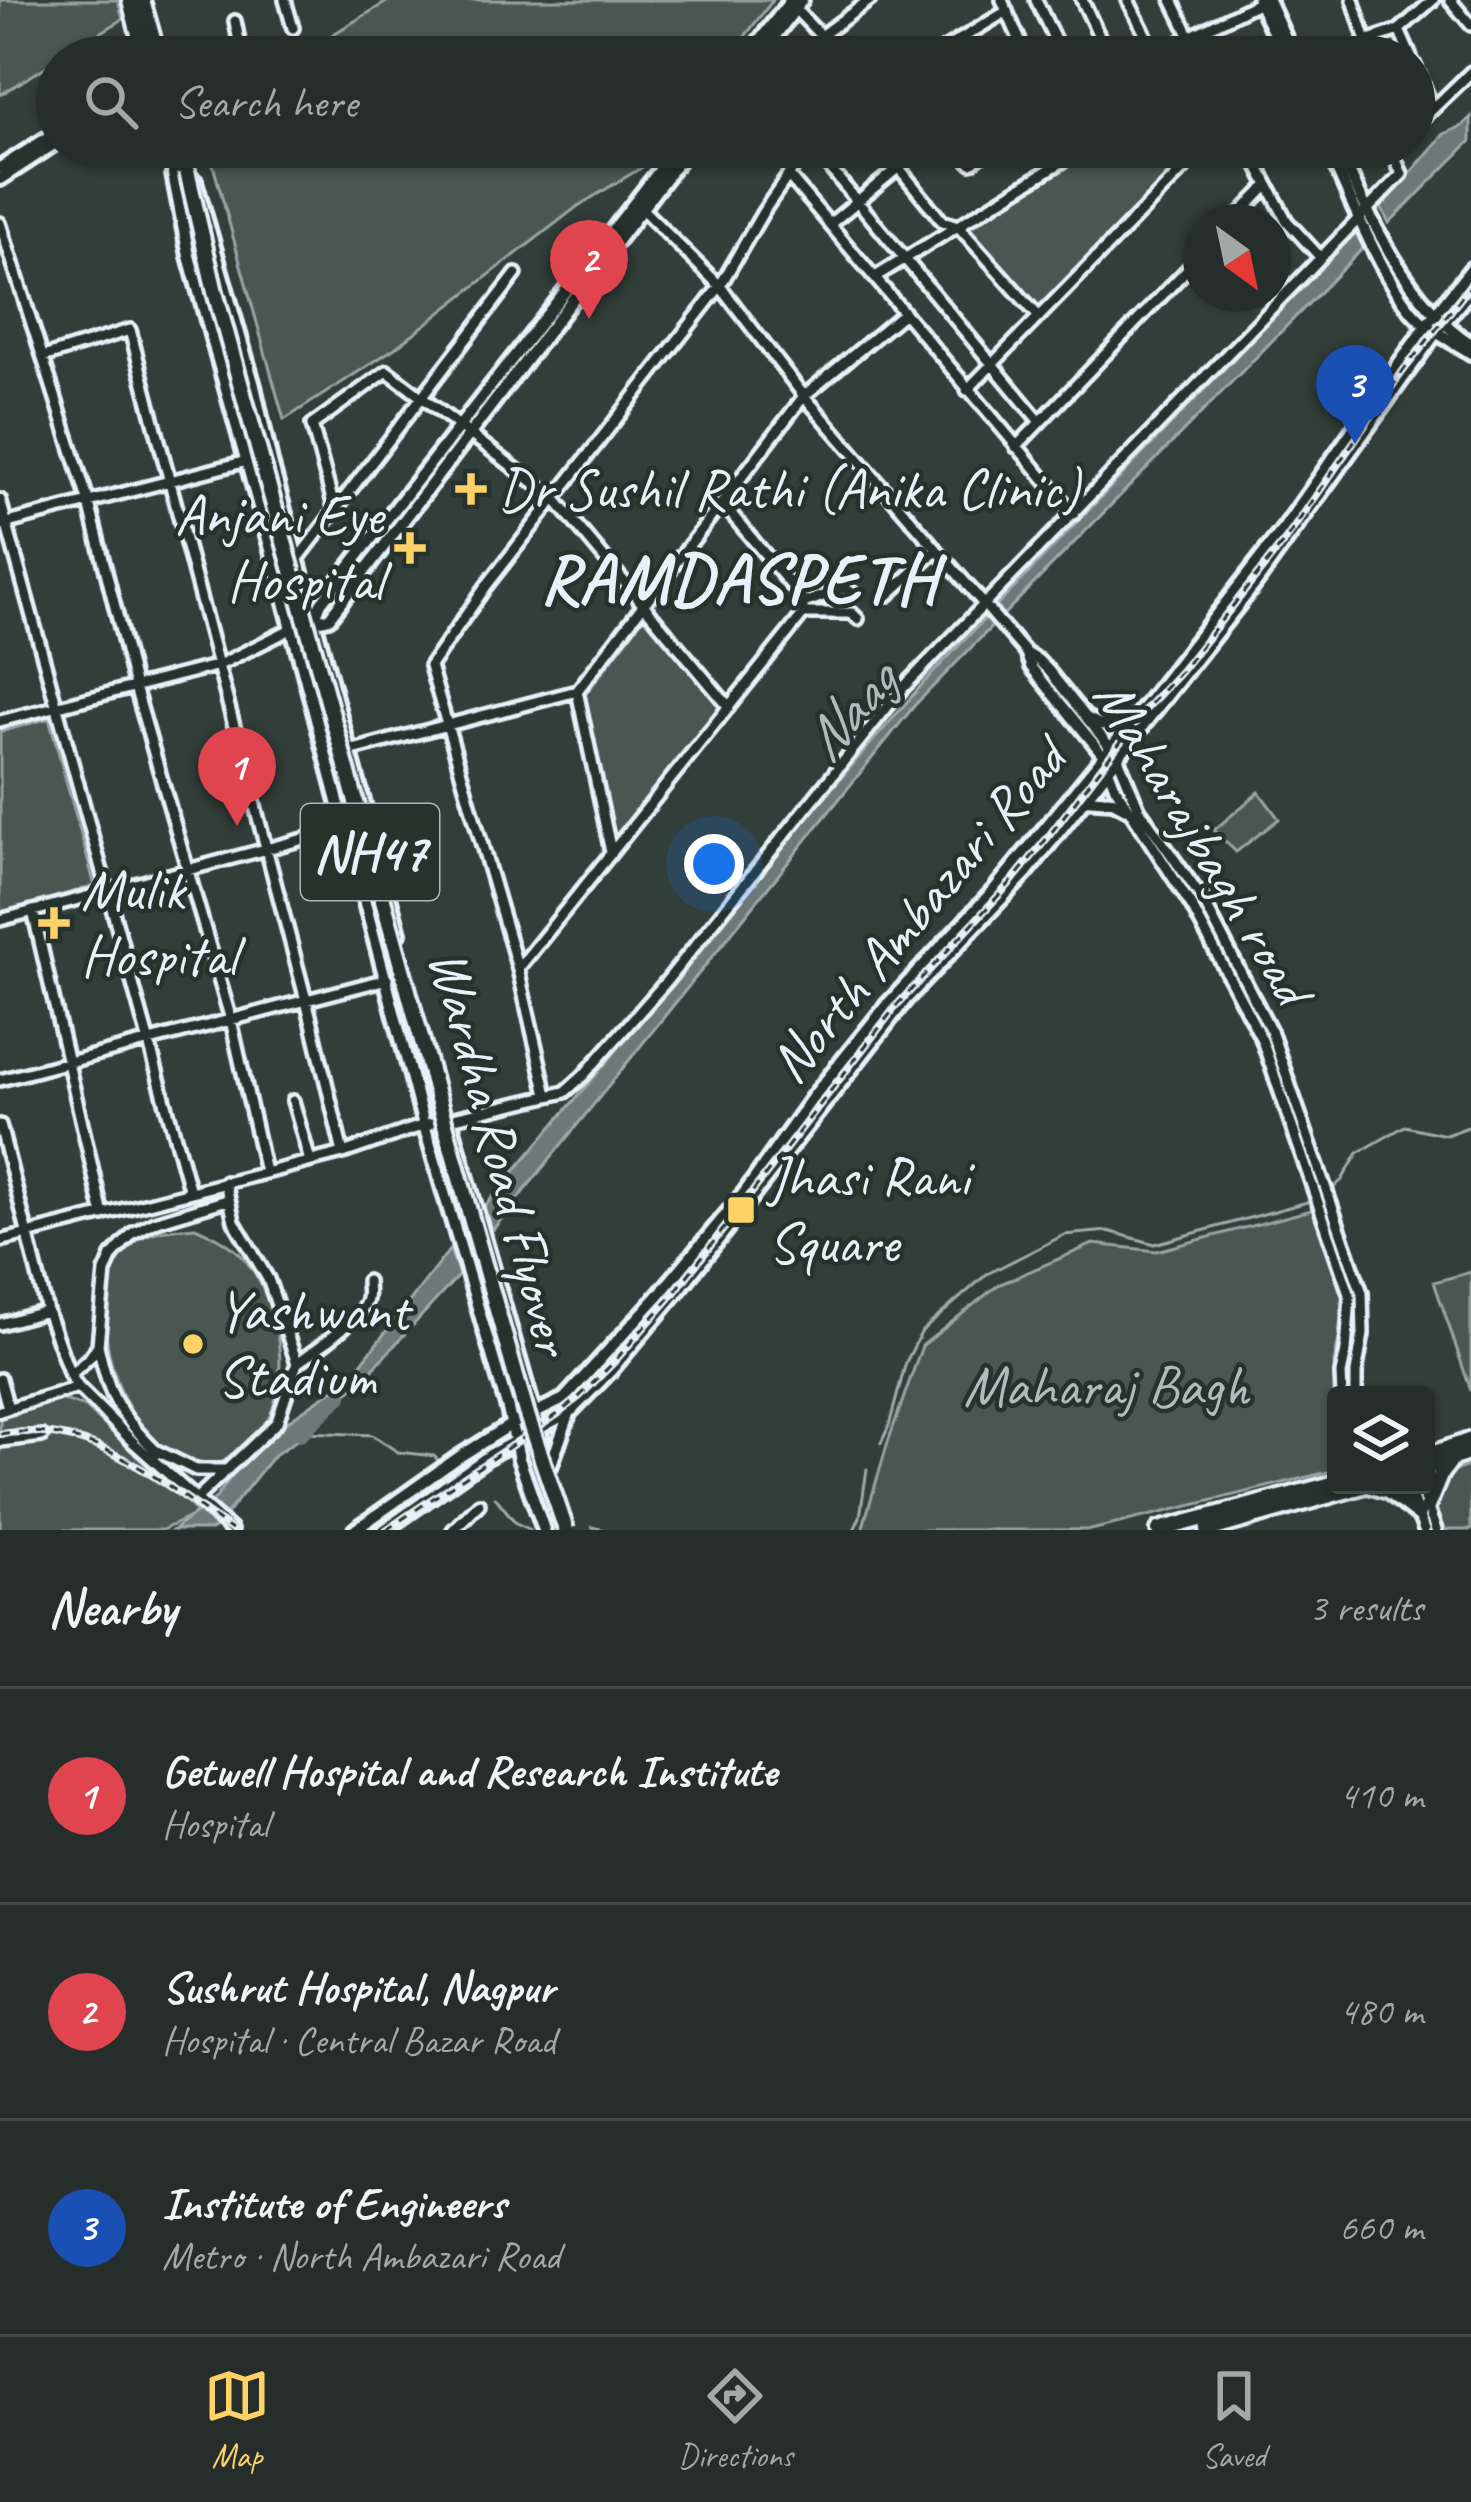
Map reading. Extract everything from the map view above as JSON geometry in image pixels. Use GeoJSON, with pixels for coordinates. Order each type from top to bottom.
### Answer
{"type":"FeatureCollection","features":[{"type":"Feature","properties":{"kind":"highway"},"geometry":{"type":"LineString","coordinates":[[130,0],[139,36]]}},
{"type":"Feature","properties":{"kind":"highway"},"geometry":{"type":"LineString","coordinates":[[142,0],[152,36]]}},
{"type":"Feature","properties":{"kind":"highway","name":"Wardha Road Flyover"},"geometry":{"type":"LineString","coordinates":[[181,168],[475,1261],[514,1398],[565,1530]]}},
{"type":"Feature","properties":{"kind":"highway"},"geometry":{"type":"LineString","coordinates":[[1435,1453],[1471,1440]]}},
{"type":"Feature","properties":{"kind":"highway"},"geometry":{"type":"LineString","coordinates":[[1435,1464],[1471,1452]]}},
{"type":"Feature","properties":{"kind":"highway"},"geometry":{"type":"LineString","coordinates":[[1394,1494],[1423,1510],[1453,1459]]}},
{"type":"Feature","properties":{"kind":"highway"},"geometry":{"type":"LineString","coordinates":[[1160,1530],[1190,1526],[1327,1487]]}},
{"type":"Feature","properties":{"kind":"highway"},"geometry":{"type":"LineString","coordinates":[[1208,1530],[1335,1494]]}},
{"type":"Feature","properties":{"kind":"main road"},"geometry":{"type":"LineString","coordinates":[[1263,1],[1277,36]]}},
{"type":"Feature","properties":{"kind":"main road"},"geometry":{"type":"LineString","coordinates":[[1263,1],[1282,36]]}},
{"type":"Feature","properties":{"kind":"main road"},"geometry":{"type":"LineString","coordinates":[[766,36],[796,3]]}},
{"type":"Feature","properties":{"kind":"main road"},"geometry":{"type":"LineString","coordinates":[[773,36],[796,3]]}},
{"type":"Feature","properties":{"kind":"main road"},"geometry":{"type":"LineString","coordinates":[[0,168],[36,145]]}},
{"type":"Feature","properties":{"kind":"main road"},"geometry":{"type":"LineString","coordinates":[[0,179],[36,156]]}},
{"type":"Feature","properties":{"kind":"main road"},"geometry":{"type":"LineString","coordinates":[[178,168],[189,256],[424,1125],[519,1460],[544,1530]]}},
{"type":"Feature","properties":{"kind":"main road"},"geometry":{"type":"LineString","coordinates":[[186,168],[198,190],[565,1530]]}},
{"type":"Feature","properties":{"kind":"main road"},"geometry":{"type":"LineString","coordinates":[[638,206],[664,168]]}},
{"type":"Feature","properties":{"kind":"main road"},"geometry":{"type":"LineString","coordinates":[[291,629],[314,621],[321,603],[466,430],[671,168]]}},
{"type":"Feature","properties":{"kind":"main road"},"geometry":{"type":"LineString","coordinates":[[1339,168],[1417,317],[1471,344]]}},
{"type":"Feature","properties":{"kind":"main road"},"geometry":{"type":"LineString","coordinates":[[1346,168],[1363,212]]}},
{"type":"Feature","properties":{"kind":"main road","name":"North Ambazari Road"},"geometry":{"type":"LineString","coordinates":[[384,1530],[495,1452],[571,1411],[611,1370],[886,1006],[994,890],[1255,584],[1471,269]]}},
{"type":"Feature","properties":{"kind":"main road","name":"North Ambazari Road"},"geometry":{"type":"LineString","coordinates":[[355,1530],[459,1457],[565,1398],[677,1282],[906,999],[1027,872],[1108,768],[1110,753],[1127,726],[1284,528],[1436,323],[1471,290]]}},
{"type":"Feature","properties":{"kind":"main road"},"geometry":{"type":"LineString","coordinates":[[1436,323],[1471,353]]}},
{"type":"Feature","properties":{"kind":"main road"},"geometry":{"type":"LineString","coordinates":[[1088,719],[1127,726]]}},
{"type":"Feature","properties":{"kind":"main road"},"geometry":{"type":"LineString","coordinates":[[1084,799],[1128,809]]}},
{"type":"Feature","properties":{"kind":"main road"},"geometry":{"type":"LineString","coordinates":[[494,1436],[508,1409]]}},
{"type":"Feature","properties":{"kind":"main road"},"geometry":{"type":"LineString","coordinates":[[550,1467],[571,1411]]}},
{"type":"Feature","properties":{"kind":"main road"},"geometry":{"type":"LineString","coordinates":[[495,1452],[519,1460]]}},
{"type":"Feature","properties":{"kind":"street"},"geometry":{"type":"LineString","coordinates":[[285,0],[293,28]]}},
{"type":"Feature","properties":{"kind":"street"},"geometry":{"type":"LineString","coordinates":[[796,3],[822,34],[869,0]]}},
{"type":"Feature","properties":{"kind":"street"},"geometry":{"type":"LineString","coordinates":[[1036,0],[1053,36]]}},
{"type":"Feature","properties":{"kind":"street"},"geometry":{"type":"LineString","coordinates":[[1082,0],[1098,36]]}},
{"type":"Feature","properties":{"kind":"street"},"geometry":{"type":"LineString","coordinates":[[1128,0],[1144,36]]}},
{"type":"Feature","properties":{"kind":"street"},"geometry":{"type":"LineString","coordinates":[[1172,0],[1190,36]]}},
{"type":"Feature","properties":{"kind":"street"},"geometry":{"type":"LineString","coordinates":[[1353,0],[1364,36]]}},
{"type":"Feature","properties":{"kind":"street"},"geometry":{"type":"LineString","coordinates":[[1381,36],[1400,30],[1433,0]]}},
{"type":"Feature","properties":{"kind":"street"},"geometry":{"type":"LineString","coordinates":[[1450,0],[1471,25]]}},
{"type":"Feature","properties":{"kind":"street"},"geometry":{"type":"LineString","coordinates":[[1192,36],[1263,1]]}},
{"type":"Feature","properties":{"kind":"street"},"geometry":{"type":"LineString","coordinates":[[967,36],[1003,3],[1018,36]]}},
{"type":"Feature","properties":{"kind":"street"},"geometry":{"type":"LineString","coordinates":[[235,20],[239,36]]}},
{"type":"Feature","properties":{"kind":"street"},"geometry":{"type":"LineString","coordinates":[[1400,30],[1403,36]]}},
{"type":"Feature","properties":{"kind":"street"},"geometry":{"type":"LineString","coordinates":[[1435,106],[1471,72]]}},
{"type":"Feature","properties":{"kind":"street"},"geometry":{"type":"LineString","coordinates":[[547,1095],[518,969],[430,667],[477,598],[720,286],[795,168]]}},
{"type":"Feature","properties":{"kind":"street"},"geometry":{"type":"LineString","coordinates":[[830,168],[1040,422]]}},
{"type":"Feature","properties":{"kind":"street"},"geometry":{"type":"LineString","coordinates":[[830,224],[897,168]]}},
{"type":"Feature","properties":{"kind":"street"},"geometry":{"type":"LineString","coordinates":[[901,168],[942,221],[958,226],[1039,317]]}},
{"type":"Feature","properties":{"kind":"street"},"geometry":{"type":"LineString","coordinates":[[875,278],[1047,168]]}},
{"type":"Feature","properties":{"kind":"street"},"geometry":{"type":"LineString","coordinates":[[968,390],[1184,168]]}},
{"type":"Feature","properties":{"kind":"street"},"geometry":{"type":"LineString","coordinates":[[1258,168],[1287,221],[1320,257]]}},
{"type":"Feature","properties":{"kind":"street"},"geometry":{"type":"LineString","coordinates":[[0,1241],[343,1153],[424,1125],[565,1092],[630,1024],[901,691],[1402,174],[1399,168]]}},
{"type":"Feature","properties":{"kind":"street"},"geometry":{"type":"LineString","coordinates":[[788,175],[1074,514]]}},
{"type":"Feature","properties":{"kind":"street"},"geometry":{"type":"LineString","coordinates":[[1250,204],[1267,186]]}},
{"type":"Feature","properties":{"kind":"street"},"geometry":{"type":"LineString","coordinates":[[638,206],[720,286],[804,396],[1026,653]]}},
{"type":"Feature","properties":{"kind":"street"},"geometry":{"type":"LineString","coordinates":[[0,223],[89,503],[135,687],[231,1020],[265,1172]]}},
{"type":"Feature","properties":{"kind":"street"},"geometry":{"type":"LineString","coordinates":[[297,560],[516,274]]}},
{"type":"Feature","properties":{"kind":"street"},"geometry":{"type":"LineString","coordinates":[[1016,446],[1183,274]]}},
{"type":"Feature","properties":{"kind":"street"},"geometry":{"type":"LineString","coordinates":[[349,751],[577,691],[804,396],[904,313]]}},
{"type":"Feature","properties":{"kind":"street"},"geometry":{"type":"LineString","coordinates":[[43,357],[130,330],[343,1153]]}},
{"type":"Feature","properties":{"kind":"street"},"geometry":{"type":"LineString","coordinates":[[335,511],[312,425],[387,371],[554,498],[729,707]]}},
{"type":"Feature","properties":{"kind":"street"},"geometry":{"type":"LineString","coordinates":[[3,525],[247,460]]}},
{"type":"Feature","properties":{"kind":"street"},"geometry":{"type":"LineString","coordinates":[[0,500],[3,525],[190,1192]]}},
{"type":"Feature","properties":{"kind":"street"},"geometry":{"type":"LineString","coordinates":[[722,503],[804,608],[852,614],[858,619]]}},
{"type":"Feature","properties":{"kind":"street"},"geometry":{"type":"LineString","coordinates":[[888,595],[938,550]]}},
{"type":"Feature","properties":{"kind":"street"},"geometry":{"type":"LineString","coordinates":[[518,969],[804,608],[845,588],[854,594]]}},
{"type":"Feature","properties":{"kind":"street"},"geometry":{"type":"LineString","coordinates":[[0,721],[219,665],[291,629]]}},
{"type":"Feature","properties":{"kind":"street","name":"Maharajbagh road"},"geometry":{"type":"LineString","coordinates":[[1026,653],[1031,667],[1110,753]]}},
{"type":"Feature","properties":{"kind":"street","name":"Maharajbagh road"},"geometry":{"type":"LineString","coordinates":[[1026,653],[1049,671],[1088,719],[1139,809],[1203,900],[1271,1031],[1362,1294],[1363,1334],[1356,1386]]}},
{"type":"Feature","properties":{"kind":"street"},"geometry":{"type":"LineString","coordinates":[[577,691],[611,852]]}},
{"type":"Feature","properties":{"kind":"street","name":"Maharajbagh road"},"geometry":{"type":"LineString","coordinates":[[1108,768],[1114,787],[1192,907],[1262,1040],[1350,1297],[1342,1386]]}},
{"type":"Feature","properties":{"kind":"street"},"geometry":{"type":"LineString","coordinates":[[0,920],[345,828]]}},
{"type":"Feature","properties":{"kind":"street"},"geometry":{"type":"LineString","coordinates":[[33,911],[103,1215]]}},
{"type":"Feature","properties":{"kind":"street"},"geometry":{"type":"LineString","coordinates":[[0,1080],[387,979]]}},
{"type":"Feature","properties":{"kind":"street"},"geometry":{"type":"LineString","coordinates":[[293,1101],[310,1161]]}},
{"type":"Feature","properties":{"kind":"street"},"geometry":{"type":"LineString","coordinates":[[0,1125],[47,1311],[70,1375],[228,1528]]}},
{"type":"Feature","properties":{"kind":"street"},"geometry":{"type":"LineString","coordinates":[[225,1182],[234,1221],[268,1279],[297,1363]]}},
{"type":"Feature","properties":{"kind":"street"},"geometry":{"type":"LineString","coordinates":[[225,1470],[196,1470],[155,1450],[119,1412],[106,1386],[98,1345],[105,1272],[133,1232],[227,1200]]}},
{"type":"Feature","properties":{"kind":"street"},"geometry":{"type":"LineString","coordinates":[[198,1501],[277,1423],[297,1363],[365,1304],[367,1281]]}},
{"type":"Feature","properties":{"kind":"street"},"geometry":{"type":"LineString","coordinates":[[0,1324],[47,1311]]}},
{"type":"Feature","properties":{"kind":"street"},"geometry":{"type":"LineString","coordinates":[[70,1375],[98,1345]]}},
{"type":"Feature","properties":{"kind":"street"},"geometry":{"type":"LineString","coordinates":[[0,1379],[4,1410],[78,1387]]}},
{"type":"Feature","properties":{"kind":"street"},"geometry":{"type":"LineString","coordinates":[[0,1441],[42,1436]]}},
{"type":"Feature","properties":{"kind":"street"},"geometry":{"type":"LineString","coordinates":[[155,1450],[160,1467]]}},
{"type":"Feature","properties":{"kind":"street"},"geometry":{"type":"LineString","coordinates":[[1413,1494],[1436,1530]]}},
{"type":"Feature","properties":{"kind":"street"},"geometry":{"type":"LineString","coordinates":[[1420,1494],[1424,1530]]}},
{"type":"Feature","properties":{"kind":"street"},"geometry":{"type":"LineString","coordinates":[[453,1530],[479,1504]]}},
{"type":"Feature","properties":{"kind":"green space"},"geometry":{"type":"Polygon","coordinates":[[[0,0],[118,0],[123,19],[95,36],[36,36],[36,73],[0,95],[0,0]]]}},
{"type":"Feature","properties":{"kind":"green space"},"geometry":{"type":"Polygon","coordinates":[[[390,0],[773,0],[745,36],[330,36],[390,0]]]}},
{"type":"Feature","properties":{"kind":"green space"},"geometry":{"type":"Polygon","coordinates":[[[214,168],[641,168],[578,206],[395,348],[284,420],[214,168]]]}},
{"type":"Feature","properties":{"kind":"green space"},"geometry":{"type":"Polygon","coordinates":[[[1052,168],[1179,168],[1036,314],[958,226],[1052,168]]]}},
{"type":"Feature","properties":{"kind":"green space"},"geometry":{"type":"Polygon","coordinates":[[[644,617],[723,706],[616,840],[585,695],[644,617]]]}},
{"type":"Feature","properties":{"kind":"green space"},"geometry":{"type":"Polygon","coordinates":[[[49,718],[95,886],[0,912],[0,732],[49,718]]]}},
{"type":"Feature","properties":{"kind":"green space"},"geometry":{"type":"Polygon","coordinates":[[[1259,792],[1279,819],[1236,852],[1214,830],[1259,792]]]}},
{"type":"Feature","properties":{"kind":"green space","name":"Maharaj Bagh"},"geometry":{"type":"Polygon","coordinates":[[[1315,1209],[1346,1305],[1334,1362],[1334,1386],[1327,1386],[1327,1472],[1091,1530],[862,1530],[922,1346],[998,1285],[1093,1244],[1157,1251],[1315,1209]]]}},
{"type":"Feature","properties":{"kind":"green space","name":"Yashwant Stadium"},"geometry":{"type":"Polygon","coordinates":[[[195,1227],[230,1245],[247,1262],[269,1305],[280,1357],[273,1407],[262,1429],[222,1462],[190,1463],[161,1448],[137,1420],[118,1385],[108,1345],[106,1305],[114,1270],[141,1238],[195,1227]]]}},
{"type":"Feature","properties":{"kind":"green space"},"geometry":{"type":"Polygon","coordinates":[[[1471,1272],[1471,1391],[1434,1282],[1471,1272]]]}},
{"type":"Feature","properties":{"kind":"green space"},"geometry":{"type":"Polygon","coordinates":[[[60,1399],[85,1407],[198,1513],[162,1530],[0,1530],[0,1415],[60,1399]]]}},
{"type":"Feature","properties":{"kind":"green space"},"geometry":{"type":"Polygon","coordinates":[[[1470,1466],[1471,1530],[1439,1530],[1435,1509],[1439,1489],[1450,1474],[1470,1466]]]}},
{"type":"Feature","properties":{"kind":"shaded area"},"geometry":{"type":"Polygon","coordinates":[[[1471,117],[1471,141],[1389,223],[1381,207],[1415,168],[1435,168],[1435,144],[1471,117]]]}},
{"type":"Feature","properties":{"kind":"shaded area"},"geometry":{"type":"Polygon","coordinates":[[[1360,227],[1369,242],[914,706],[491,1232],[484,1207],[801,824],[926,680],[1279,312],[1291,312],[1291,299],[1360,227]]]}},
{"type":"Feature","properties":{"kind":"shaded area"},"geometry":{"type":"Polygon","coordinates":[[[450,1249],[459,1275],[360,1383],[304,1435],[273,1456],[216,1527],[173,1530],[216,1498],[237,1468],[278,1428],[350,1378],[450,1249]]]}},
{"type":"Feature","properties":{"kind":"waterway"},"geometry":{"type":"LineString","coordinates":[[1328,1193],[1358,1153],[1405,1126],[1446,1135],[1471,1126]]}},
{"type":"Feature","properties":{"kind":"waterway"},"geometry":{"type":"LineString","coordinates":[[881,1443],[906,1362],[922,1331],[987,1274],[1064,1235],[1108,1231],[1155,1244],[1311,1201]]}},
{"type":"Feature","properties":{"kind":"waterway","name":"Naag"},"geometry":{"type":"LineString","coordinates":[[301,1434],[341,1396]]}},
{"type":"Feature","properties":{"kind":"waterway"},"geometry":{"type":"LineString","coordinates":[[306,1432],[372,1435],[398,1452],[434,1456],[441,1463]]}},
{"type":"Feature","properties":{"kind":"waterway"},"geometry":{"type":"LineString","coordinates":[[854,1530],[867,1469]]}},
{"type":"Feature","properties":{"kind":"waterway"},"geometry":{"type":"LineString","coordinates":[[495,1497],[516,1523],[531,1530]]}},
{"type":"Feature","properties":{"kind":"waterway"},"geometry":{"type":"LineString","coordinates":[[592,1527],[605,1530]]}},
{"type":"Feature","properties":{"kind":"railway"},"geometry":{"type":"LineString","coordinates":[[386,1530],[558,1414],[613,1363],[674,1293],[897,1005],[1012,881],[1181,671],[1286,539],[1403,371],[1471,285]]}},
{"type":"Feature","properties":{"kind":"railway"},"geometry":{"type":"LineString","coordinates":[[0,1434],[65,1436],[95,1446],[152,1475],[232,1530]]}},
{"type":"Feature","properties":{"kind":"place","name":"Sushrut Hospital, Nagpur"},"geometry":{"type":"Point","coordinates":[589,319]}},
{"type":"Feature","properties":{"kind":"place","name":"Institute of Engineers"},"geometry":{"type":"Point","coordinates":[1355,444]}},
{"type":"Feature","properties":{"kind":"place","name":"Dr Sushil Rathi (Anika Clinic)"},"geometry":{"type":"Point","coordinates":[471,489]}},
{"type":"Feature","properties":{"kind":"place","name":"Anjani Eye Hospital"},"geometry":{"type":"Point","coordinates":[410,548]}},
{"type":"Feature","properties":{"kind":"place","name":"Getwell Hospital and Research Institute"},"geometry":{"type":"Point","coordinates":[237,826]}},
{"type":"Feature","properties":{"kind":"place","name":"Mulik Hospital"},"geometry":{"type":"Point","coordinates":[54,923]}},
{"type":"Feature","properties":{"kind":"place","name":"Jhasi Rani Square"},"geometry":{"type":"Point","coordinates":[741,1210]}},
{"type":"Feature","properties":{"kind":"place","name":"Yashwant Stadium"},"geometry":{"type":"Point","coordinates":[193,1344]}},
{"type":"Feature","properties":{"kind":"district","name":"RAMDASPETH"},"geometry":{"type":"Point","coordinates":[739,579]}}]}
